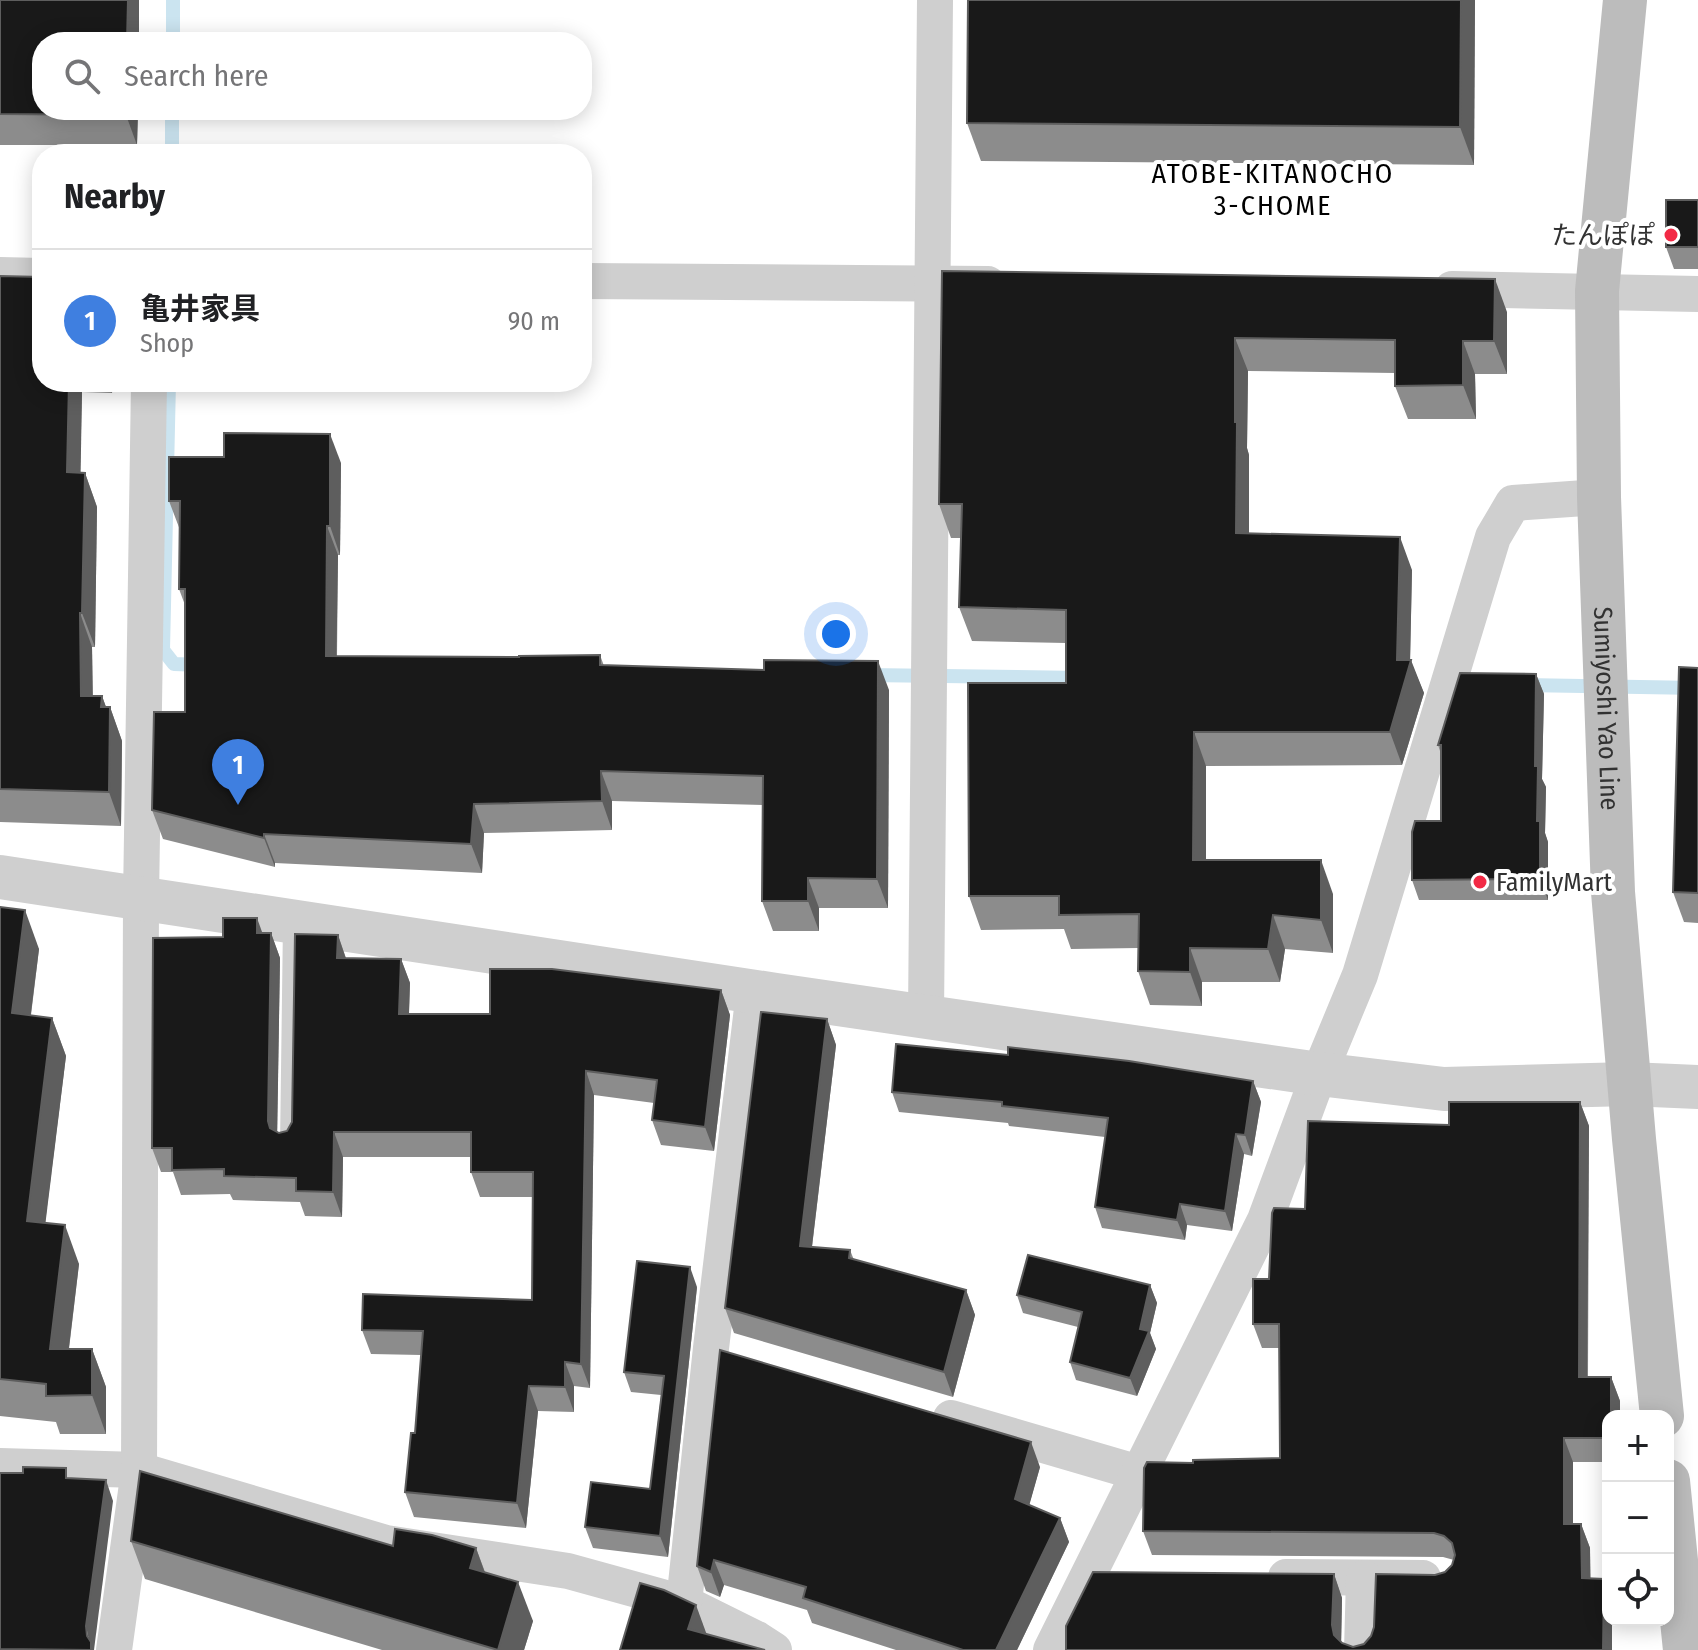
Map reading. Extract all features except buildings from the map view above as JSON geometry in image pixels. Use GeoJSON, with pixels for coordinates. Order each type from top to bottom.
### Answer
{"type":"FeatureCollection","features":[{"type":"Feature","properties":{"kind":"main road","name":"Sumiyoshi Yao Line"},"geometry":{"type":"LineString","coordinates":[[1625,0],[1597,291],[1599,497],[1613,892],[1661,1410]]}},
{"type":"Feature","properties":{"kind":"main road"},"geometry":{"type":"LineString","coordinates":[[1668,1482],[1685,1650]]}},
{"type":"Feature","properties":{"kind":"street"},"geometry":{"type":"LineString","coordinates":[[926,1017],[935,0]]}},
{"type":"Feature","properties":{"kind":"street"},"geometry":{"type":"LineString","coordinates":[[0,275],[32,276]]}},
{"type":"Feature","properties":{"kind":"street"},"geometry":{"type":"LineString","coordinates":[[592,281],[1027,284]]}},
{"type":"Feature","properties":{"kind":"street"},"geometry":{"type":"LineString","coordinates":[[1421,289],[1698,294]]}},
{"type":"Feature","properties":{"kind":"street"},"geometry":{"type":"LineString","coordinates":[[114,1650],[139,1470],[141,899],[149,392]]}},
{"type":"Feature","properties":{"kind":"street"},"geometry":{"type":"LineString","coordinates":[[1051,1650],[1104,1575],[1139,1473],[1265,1220],[1319,1074],[1360,975],[1493,537],[1513,503],[1599,497]]}},
{"type":"Feature","properties":{"kind":"street"},"geometry":{"type":"LineString","coordinates":[[0,877],[1319,1074],[1444,1089],[1629,1084],[1698,1087]]}},
{"type":"Feature","properties":{"kind":"street"},"geometry":{"type":"LineString","coordinates":[[684,1603],[726,1353],[754,992]]}},
{"type":"Feature","properties":{"kind":"street"},"geometry":{"type":"LineString","coordinates":[[925,1411],[1139,1473]]}},
{"type":"Feature","properties":{"kind":"street"},"geometry":{"type":"LineString","coordinates":[[0,1466],[139,1470],[386,1543],[568,1571],[684,1603],[774,1650]]}},
{"type":"Feature","properties":{"kind":"street"},"geometry":{"type":"LineString","coordinates":[[1257,1577],[1443,1578]]}},
{"type":"Feature","properties":{"kind":"street"},"geometry":{"type":"LineString","coordinates":[[1362,1650],[1364,1578]]}},
{"type":"Feature","properties":{"kind":"lane"},"geometry":{"type":"LineString","coordinates":[[289,1146],[292,922]]}},
{"type":"Feature","properties":{"kind":"waterway"},"geometry":{"type":"LineString","coordinates":[[173,0],[173,32]]}},
{"type":"Feature","properties":{"kind":"waterway"},"geometry":{"type":"LineString","coordinates":[[172,120],[172,144]]}},
{"type":"Feature","properties":{"kind":"waterway"},"geometry":{"type":"LineString","coordinates":[[169,392],[163,650],[174,664],[202,665]]}},
{"type":"Feature","properties":{"kind":"waterway"},"geometry":{"type":"LineString","coordinates":[[867,675],[1082,678]]}},
{"type":"Feature","properties":{"kind":"waterway"},"geometry":{"type":"LineString","coordinates":[[1522,685],[1698,688]]}},
{"type":"Feature","properties":{"kind":"place","name":"たんぽぽ"},"geometry":{"type":"Point","coordinates":[1671,235]}},
{"type":"Feature","properties":{"kind":"place","name":"亀井家具"},"geometry":{"type":"Point","coordinates":[238,805]}},
{"type":"Feature","properties":{"kind":"place","name":"FamilyMart"},"geometry":{"type":"Point","coordinates":[1480,882]}},
{"type":"Feature","properties":{"kind":"district","name":"ATOBE-KITANOCHO 3-CHOME"},"geometry":{"type":"Point","coordinates":[1273,189]}}]}
